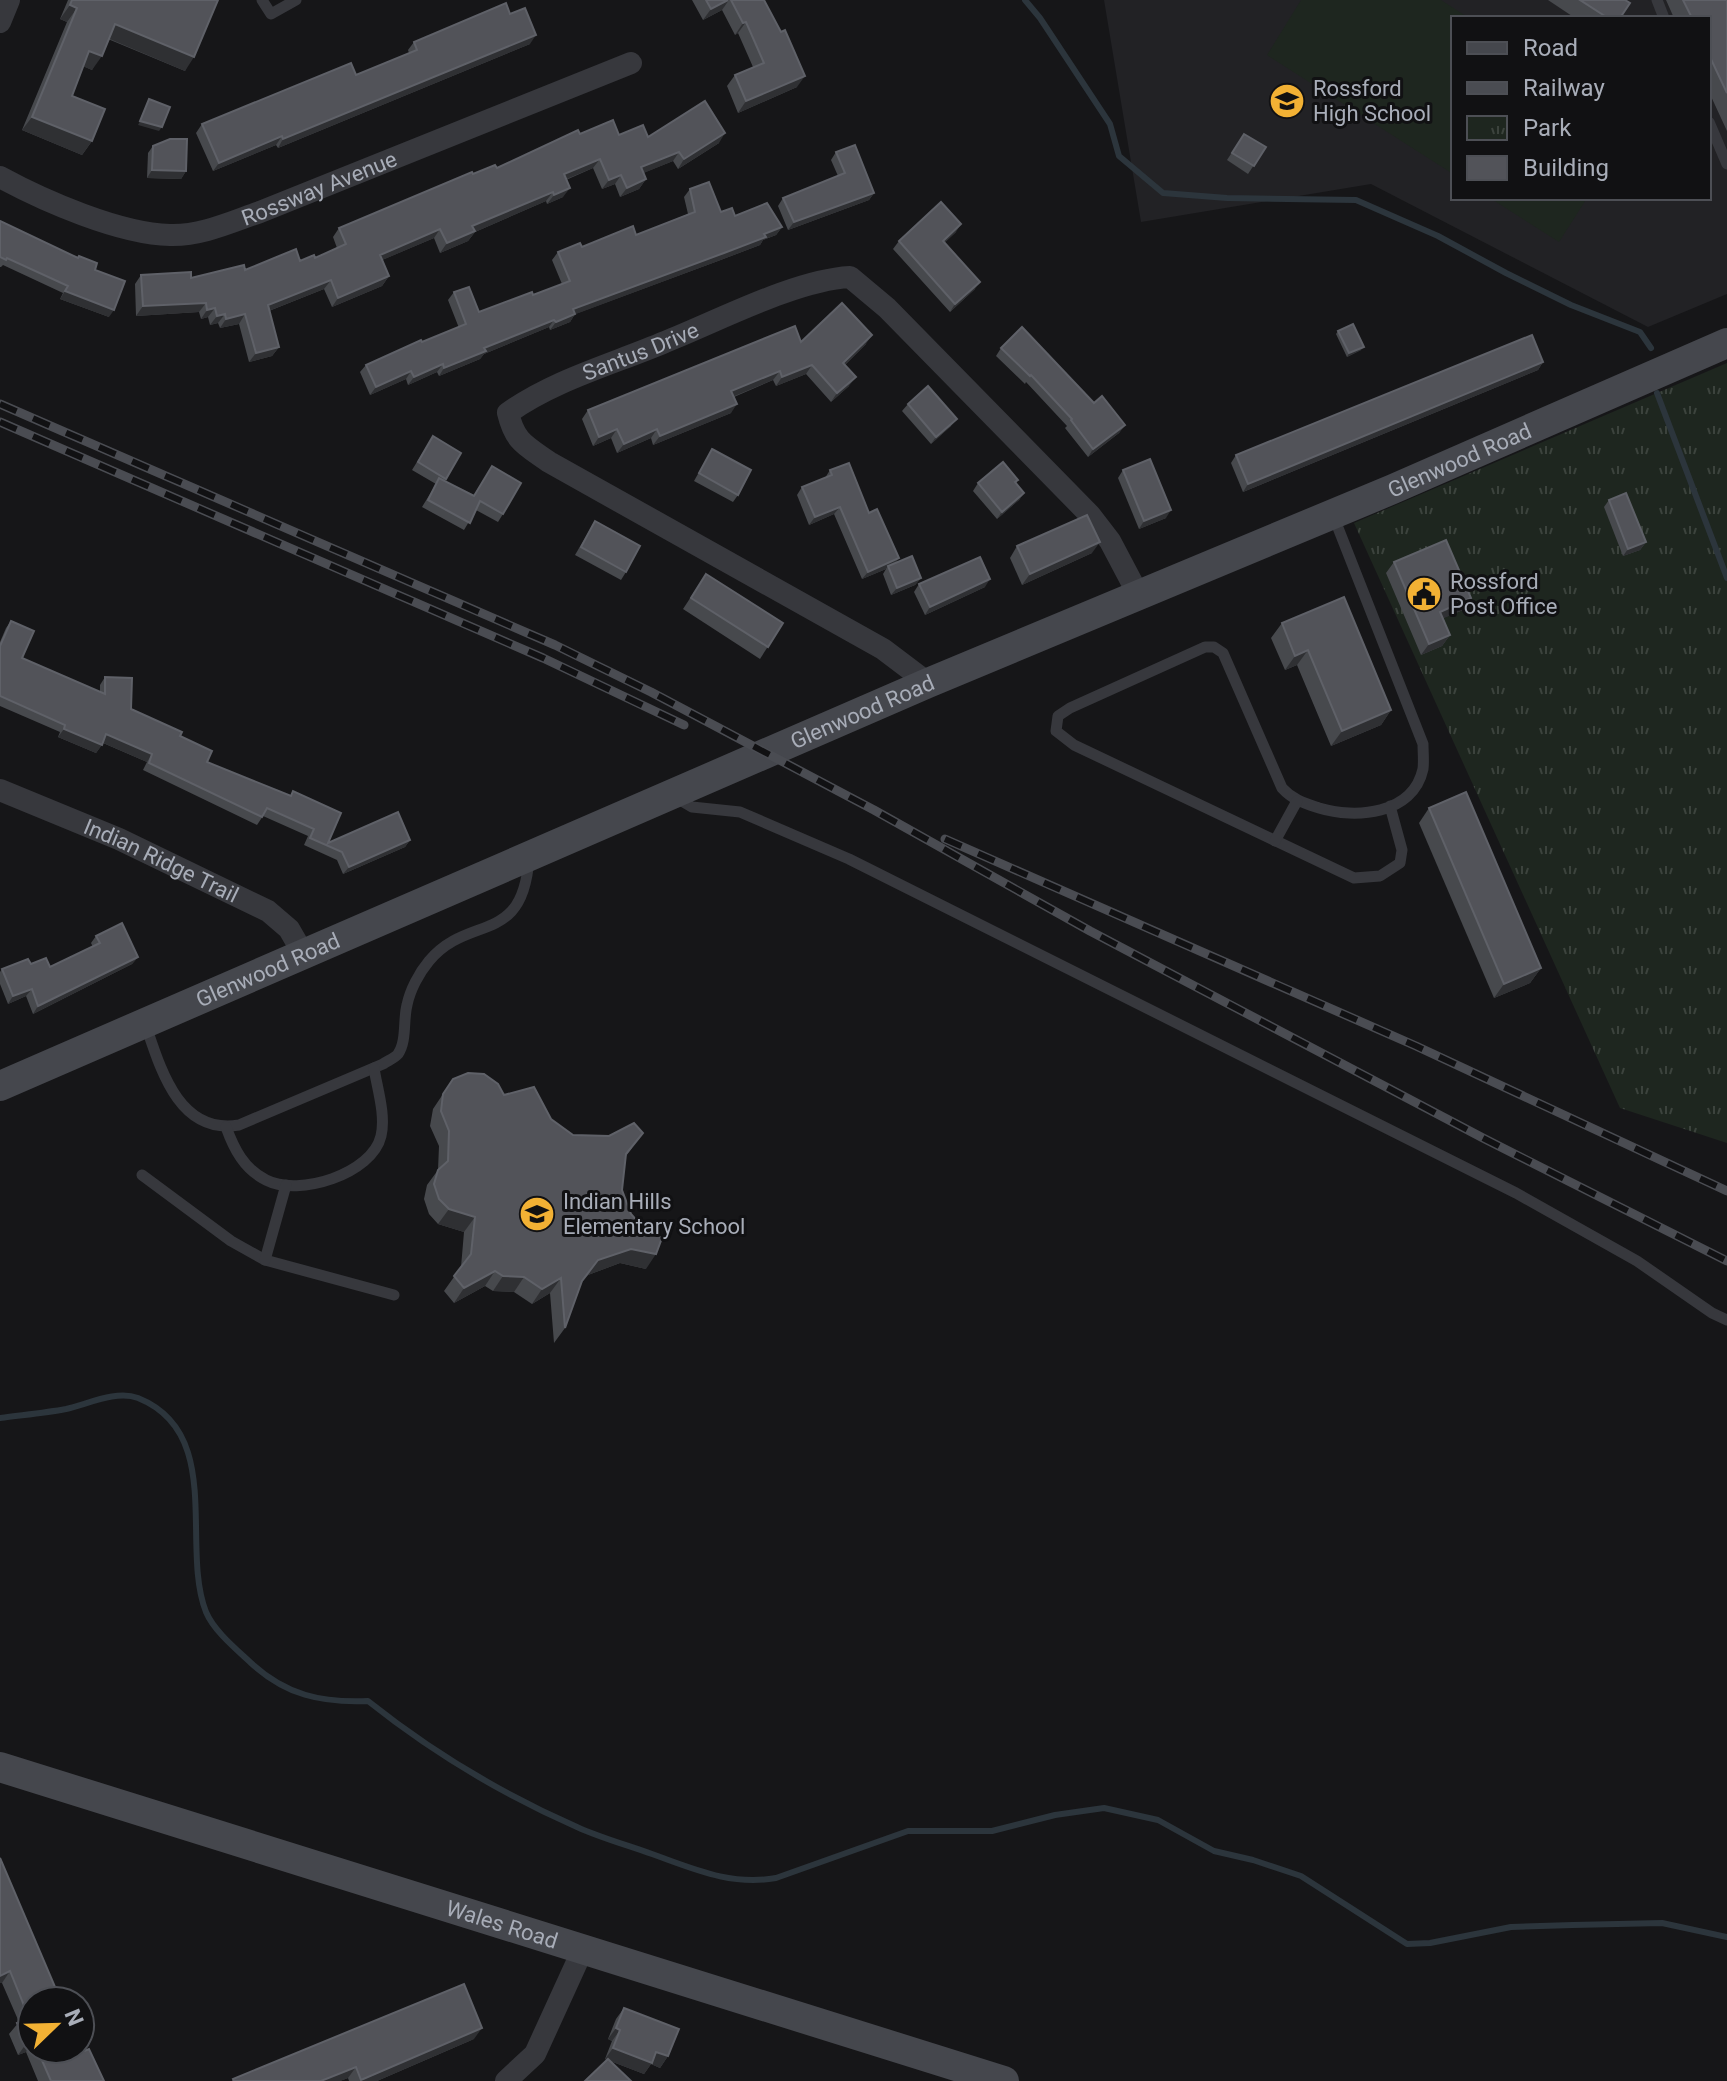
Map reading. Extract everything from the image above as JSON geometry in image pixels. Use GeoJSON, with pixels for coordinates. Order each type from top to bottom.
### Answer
{"type":"FeatureCollection","features":[{"type":"Feature","properties":{"kind":"street"},"geometry":{"type":"LineString","coordinates":[[0,22],[9,0]]}},
{"type":"Feature","properties":{"kind":"street","name":"Rossway Avenue"},"geometry":{"type":"LineString","coordinates":[[0,177],[92,217],[139,231],[171,235],[197,232],[260,212],[631,63]]}},
{"type":"Feature","properties":{"kind":"street","name":"Santus Drive"},"geometry":{"type":"LineString","coordinates":[[928,683],[883,649],[549,462],[523,444],[513,432],[508,413],[551,389],[781,295],[828,279],[850,277],[887,308],[1090,515],[1110,541],[1138,594]]}},
{"type":"Feature","properties":{"kind":"street","name":"Glenwood Road"},"geometry":{"type":"LineString","coordinates":[[0,1086],[928,683],[1333,514],[1727,343]]}},
{"type":"Feature","properties":{"kind":"street","name":"Indian Ridge Trail"},"geometry":{"type":"LineString","coordinates":[[0,790],[119,839],[268,911],[289,929],[304,955]]}},
{"type":"Feature","properties":{"kind":"street","name":"Wales Road"},"geometry":{"type":"LineString","coordinates":[[0,1767],[1004,2081]]}},
{"type":"Feature","properties":{"kind":"street"},"geometry":{"type":"LineString","coordinates":[[506,2081],[535,2054],[583,1949]]}},
{"type":"Feature","properties":{"kind":"lane"},"geometry":{"type":"LineString","coordinates":[[262,0],[271,14],[296,0]]}},
{"type":"Feature","properties":{"kind":"lane"},"geometry":{"type":"LineString","coordinates":[[1711,127],[1727,164]]}},
{"type":"Feature","properties":{"kind":"lane"},"geometry":{"type":"LineString","coordinates":[[1333,514],[1423,744],[1423,771],[1411,791],[1390,806],[1369,814],[1332,811],[1292,799],[1282,788],[1223,653],[1214,647],[1205,647],[1058,716],[1056,731],[1074,745],[1354,878],[1380,876],[1400,863],[1402,850],[1390,806]]}},
{"type":"Feature","properties":{"kind":"lane"},"geometry":{"type":"LineString","coordinates":[[671,794],[692,807],[740,812],[863,866],[1516,1193],[1637,1261],[1727,1320]]}},
{"type":"Feature","properties":{"kind":"lane"},"geometry":{"type":"LineString","coordinates":[[1275,841],[1297,801]]}},
{"type":"Feature","properties":{"kind":"lane"},"geometry":{"type":"LineString","coordinates":[[144,1023],[173,1093],[199,1118],[221,1128],[239,1125],[374,1068],[397,1054],[402,1042],[407,1003],[430,959],[445,947],[499,922],[509,914],[527,884],[530,856]]}},
{"type":"Feature","properties":{"kind":"lane"},"geometry":{"type":"LineString","coordinates":[[226,1127],[238,1155],[267,1181],[286,1185],[342,1176],[361,1166],[375,1152],[382,1133],[374,1068]]}},
{"type":"Feature","properties":{"kind":"lane"},"geometry":{"type":"LineString","coordinates":[[142,1175],[231,1241],[265,1260],[394,1295]]}},
{"type":"Feature","properties":{"kind":"lane"},"geometry":{"type":"LineString","coordinates":[[265,1260],[286,1185]]}},
{"type":"Feature","properties":{"kind":"shaded area","name":"Rossford High School"},"geometry":{"type":"Polygon","coordinates":[[[1104,0],[1727,0],[1727,294],[1648,327],[1371,184],[1141,222],[1104,0]]]}},
{"type":"Feature","properties":{"kind":"green space"},"geometry":{"type":"Polygon","coordinates":[[[1301,0],[1441,0],[1466,16],[1451,16],[1451,173],[1267,55],[1301,0]]]}},
{"type":"Feature","properties":{"kind":"green space"},"geometry":{"type":"Polygon","coordinates":[[[1493,200],[1586,200],[1559,242],[1493,200]]]}},
{"type":"Feature","properties":{"kind":"green space"},"geometry":{"type":"Polygon","coordinates":[[[1727,363],[1727,1143],[1620,1108],[1354,523],[1727,363]]]}},
{"type":"Feature","properties":{"kind":"building"},"geometry":{"type":"Polygon","coordinates":[[[72,0],[218,0],[194,57],[115,24],[102,56],[89,51],[72,96],[105,109],[92,141],[32,117],[77,8],[70,5],[72,0]]]}},
{"type":"Feature","properties":{"kind":"building"},"geometry":{"type":"Polygon","coordinates":[[[706,0],[728,0],[711,9],[706,0]]]}},
{"type":"Feature","properties":{"kind":"building"},"geometry":{"type":"Polygon","coordinates":[[[731,0],[764,0],[781,32],[785,30],[805,76],[746,101],[735,75],[764,63],[746,22],[743,23],[731,0]]]}},
{"type":"Feature","properties":{"kind":"building"},"geometry":{"type":"Polygon","coordinates":[[[1580,0],[1625,0],[1630,3],[1621,16],[1605,16],[1580,0]]]}},
{"type":"Feature","properties":{"kind":"building"},"geometry":{"type":"Polygon","coordinates":[[[1683,0],[1727,0],[1727,93],[1711,59],[1711,16],[1691,16],[1683,0]]]}},
{"type":"Feature","properties":{"kind":"building"},"geometry":{"type":"Polygon","coordinates":[[[506,3],[510,14],[525,8],[536,35],[219,163],[202,124],[351,63],[356,75],[417,50],[414,42],[506,3]]]}},
{"type":"Feature","properties":{"kind":"building"},"geometry":{"type":"Polygon","coordinates":[[[149,99],[170,107],[162,127],[140,121],[149,99]]]}},
{"type":"Feature","properties":{"kind":"building"},"geometry":{"type":"Polygon","coordinates":[[[705,101],[725,133],[684,159],[679,152],[641,167],[646,179],[627,188],[621,175],[609,180],[600,159],[564,174],[570,188],[554,195],[553,192],[472,226],[475,231],[447,243],[440,229],[380,255],[389,276],[338,298],[331,280],[268,305],[279,347],[256,353],[245,314],[226,319],[225,314],[217,316],[215,308],[207,310],[206,303],[143,306],[141,275],[191,272],[191,278],[244,265],[245,270],[296,249],[300,261],[314,255],[315,258],[346,244],[339,228],[472,172],[495,165],[497,168],[578,130],[580,134],[613,120],[619,135],[643,125],[648,137],[705,101]]]}},
{"type":"Feature","properties":{"kind":"building"},"geometry":{"type":"Polygon","coordinates":[[[1244,134],[1266,147],[1254,166],[1232,153],[1244,134]]]}},
{"type":"Feature","properties":{"kind":"building"},"geometry":{"type":"Polygon","coordinates":[[[170,139],[187,139],[186,171],[152,170],[153,146],[170,139]]]}},
{"type":"Feature","properties":{"kind":"building"},"geometry":{"type":"Polygon","coordinates":[[[855,145],[874,193],[794,222],[783,198],[845,173],[836,152],[855,145]]]}},
{"type":"Feature","properties":{"kind":"building"},"geometry":{"type":"Polygon","coordinates":[[[709,182],[721,212],[732,208],[735,216],[767,203],[782,227],[764,234],[766,237],[573,309],[575,314],[484,348],[486,351],[444,368],[443,364],[414,377],[411,371],[376,387],[366,365],[466,324],[454,292],[469,287],[479,312],[570,281],[558,252],[580,243],[582,247],[633,226],[636,235],[695,212],[690,189],[709,182]]]}},
{"type":"Feature","properties":{"kind":"building"},"geometry":{"type":"Polygon","coordinates":[[[941,202],[961,224],[943,241],[980,282],[955,304],[899,241],[941,202]]]}},
{"type":"Feature","properties":{"kind":"building"},"geometry":{"type":"Polygon","coordinates":[[[0,221],[78,258],[97,263],[95,270],[125,281],[114,310],[65,291],[68,286],[0,257],[0,221]]]}},
{"type":"Feature","properties":{"kind":"building"},"geometry":{"type":"Polygon","coordinates":[[[842,303],[872,335],[843,363],[856,377],[837,393],[812,365],[782,377],[780,371],[731,391],[737,404],[660,436],[657,429],[624,444],[617,429],[599,437],[588,410],[795,326],[801,342],[842,303]]]}},
{"type":"Feature","properties":{"kind":"building"},"geometry":{"type":"Polygon","coordinates":[[[1353,324],[1364,347],[1349,353],[1338,331],[1353,324]]]}},
{"type":"Feature","properties":{"kind":"building"},"geometry":{"type":"Polygon","coordinates":[[[1022,327],[1094,403],[1102,396],[1125,425],[1093,449],[1072,419],[1001,348],[1022,327]]]}},
{"type":"Feature","properties":{"kind":"building"},"geometry":{"type":"Polygon","coordinates":[[[1532,335],[1543,362],[1248,484],[1236,455],[1532,335]]]}},
{"type":"Feature","properties":{"kind":"building"},"geometry":{"type":"Polygon","coordinates":[[[928,386],[957,419],[936,437],[908,404],[928,386]]]}},
{"type":"Feature","properties":{"kind":"building"},"geometry":{"type":"Polygon","coordinates":[[[433,436],[461,453],[446,479],[418,462],[433,436]]]}},
{"type":"Feature","properties":{"kind":"building"},"geometry":{"type":"Polygon","coordinates":[[[712,449],[751,470],[738,495],[699,473],[712,449]]]}},
{"type":"Feature","properties":{"kind":"building"},"geometry":{"type":"Polygon","coordinates":[[[1150,459],[1171,510],[1144,521],[1123,470],[1150,459]]]}},
{"type":"Feature","properties":{"kind":"building"},"geometry":{"type":"Polygon","coordinates":[[[1003,462],[1024,493],[1002,512],[978,483],[1003,462]]]}},
{"type":"Feature","properties":{"kind":"building"},"geometry":{"type":"Polygon","coordinates":[[[849,463],[869,513],[877,509],[899,558],[868,572],[840,507],[815,517],[802,487],[832,475],[830,470],[849,463]]]}},
{"type":"Feature","properties":{"kind":"building"},"geometry":{"type":"Polygon","coordinates":[[[492,466],[521,483],[503,514],[480,501],[470,523],[428,500],[439,478],[474,496],[492,466]]]}},
{"type":"Feature","properties":{"kind":"building"},"geometry":{"type":"Polygon","coordinates":[[[1626,493],[1646,542],[1628,549],[1609,500],[1626,493]]]}},
{"type":"Feature","properties":{"kind":"building"},"geometry":{"type":"Polygon","coordinates":[[[1087,515],[1100,542],[1030,574],[1017,546],[1087,515]]]}},
{"type":"Feature","properties":{"kind":"building"},"geometry":{"type":"Polygon","coordinates":[[[595,521],[640,546],[626,572],[581,547],[595,521]]]}},
{"type":"Feature","properties":{"kind":"building"},"geometry":{"type":"Polygon","coordinates":[[[1446,540],[1471,598],[1440,612],[1450,635],[1429,644],[1394,562],[1446,540]]]}},
{"type":"Feature","properties":{"kind":"building"},"geometry":{"type":"Polygon","coordinates":[[[912,556],[921,578],[897,588],[888,566],[912,556]]]}},
{"type":"Feature","properties":{"kind":"building"},"geometry":{"type":"Polygon","coordinates":[[[980,557],[990,579],[930,607],[919,584],[980,557]]]}},
{"type":"Feature","properties":{"kind":"building"},"geometry":{"type":"Polygon","coordinates":[[[706,574],[783,623],[768,647],[691,598],[706,574]]]}},
{"type":"Feature","properties":{"kind":"building"},"geometry":{"type":"Polygon","coordinates":[[[1344,597],[1391,710],[1342,731],[1308,650],[1295,656],[1282,623],[1344,597]]]}},
{"type":"Feature","properties":{"kind":"building"},"geometry":{"type":"Polygon","coordinates":[[[11,621],[34,631],[22,658],[105,694],[105,677],[132,678],[131,709],[182,732],[180,736],[212,751],[207,762],[291,796],[293,791],[341,813],[328,843],[398,812],[410,840],[349,867],[342,852],[310,838],[314,829],[267,808],[262,817],[149,763],[152,754],[106,734],[102,745],[0,696],[0,646],[11,621]]]}},
{"type":"Feature","properties":{"kind":"building"},"geometry":{"type":"Polygon","coordinates":[[[1466,792],[1541,968],[1504,984],[1429,808],[1466,792]]]}},
{"type":"Feature","properties":{"kind":"building"},"geometry":{"type":"Polygon","coordinates":[[[122,923],[138,957],[38,1006],[32,989],[13,996],[2,969],[28,959],[31,964],[46,958],[50,967],[100,943],[96,936],[122,923]]]}},
{"type":"Feature","properties":{"kind":"building"},"geometry":{"type":"Polygon","coordinates":[[[468,1073],[484,1074],[498,1084],[504,1095],[534,1087],[551,1119],[573,1135],[609,1136],[634,1123],[643,1133],[626,1154],[622,1190],[631,1214],[662,1238],[656,1254],[631,1249],[598,1260],[582,1281],[565,1328],[561,1278],[542,1289],[524,1277],[503,1276],[495,1271],[464,1288],[454,1276],[471,1254],[475,1217],[449,1209],[439,1199],[434,1184],[438,1170],[448,1161],[449,1131],[441,1111],[443,1094],[453,1079],[468,1073]]]}},
{"type":"Feature","properties":{"kind":"building"},"geometry":{"type":"Polygon","coordinates":[[[0,1858],[54,1985],[16,1986],[10,1971],[0,1976],[0,1858]]]}},
{"type":"Feature","properties":{"kind":"building"},"geometry":{"type":"Polygon","coordinates":[[[464,1984],[482,2028],[361,2080],[356,2067],[321,2081],[233,2079],[464,1984]]]}},
{"type":"Feature","properties":{"kind":"building"},"geometry":{"type":"Polygon","coordinates":[[[624,2008],[679,2029],[668,2056],[656,2052],[652,2063],[613,2048],[620,2030],[616,2028],[624,2008]]]}},
{"type":"Feature","properties":{"kind":"building"},"geometry":{"type":"Polygon","coordinates":[[[608,2059],[631,2081],[585,2081],[608,2059]]]}},
{"type":"Feature","properties":{"kind":"building"},"geometry":{"type":"Polygon","coordinates":[[[96,2064],[104,2081],[51,2081],[44,2065],[96,2064]]]}},
{"type":"Feature","properties":{"kind":"waterway"},"geometry":{"type":"LineString","coordinates":[[1025,0],[1110,124],[1119,156],[1163,193],[1227,198],[1356,200],[1438,236],[1571,305],[1640,332],[1651,348]]}},
{"type":"Feature","properties":{"kind":"waterway"},"geometry":{"type":"LineString","coordinates":[[1657,393],[1727,578]]}},
{"type":"Feature","properties":{"kind":"waterway"},"geometry":{"type":"LineString","coordinates":[[0,1418],[66,1409],[121,1396],[138,1398],[165,1415],[182,1437],[191,1464],[199,1585],[206,1612],[220,1633],[251,1663],[277,1683],[305,1695],[368,1701],[442,1755],[522,1801],[586,1831],[698,1870],[744,1880],[776,1878],[908,1831],[992,1831],[1055,1815],[1104,1808],[1158,1820],[1214,1851],[1301,1876],[1407,1944],[1430,1943],[1511,1927],[1662,1923],[1727,1937]]}},
{"type":"Feature","properties":{"kind":"railway"},"geometry":{"type":"LineString","coordinates":[[0,404],[555,645],[651,692],[874,810],[1090,931],[1483,1138],[1727,1261]]}},
{"type":"Feature","properties":{"kind":"railway"},"geometry":{"type":"LineString","coordinates":[[0,422],[543,658],[684,725]]}},
{"type":"Feature","properties":{"kind":"railway"},"geometry":{"type":"LineString","coordinates":[[945,839],[1416,1046],[1727,1191]]}},
{"type":"Feature","properties":{"kind":"place","name":"Rossford High School"},"geometry":{"type":"Point","coordinates":[1287,101]}},
{"type":"Feature","properties":{"kind":"place","name":"Rossford Post Office"},"geometry":{"type":"Point","coordinates":[1424,594]}},
{"type":"Feature","properties":{"kind":"place","name":"Indian Hills Elementary School"},"geometry":{"type":"Point","coordinates":[537,1214]}}]}
